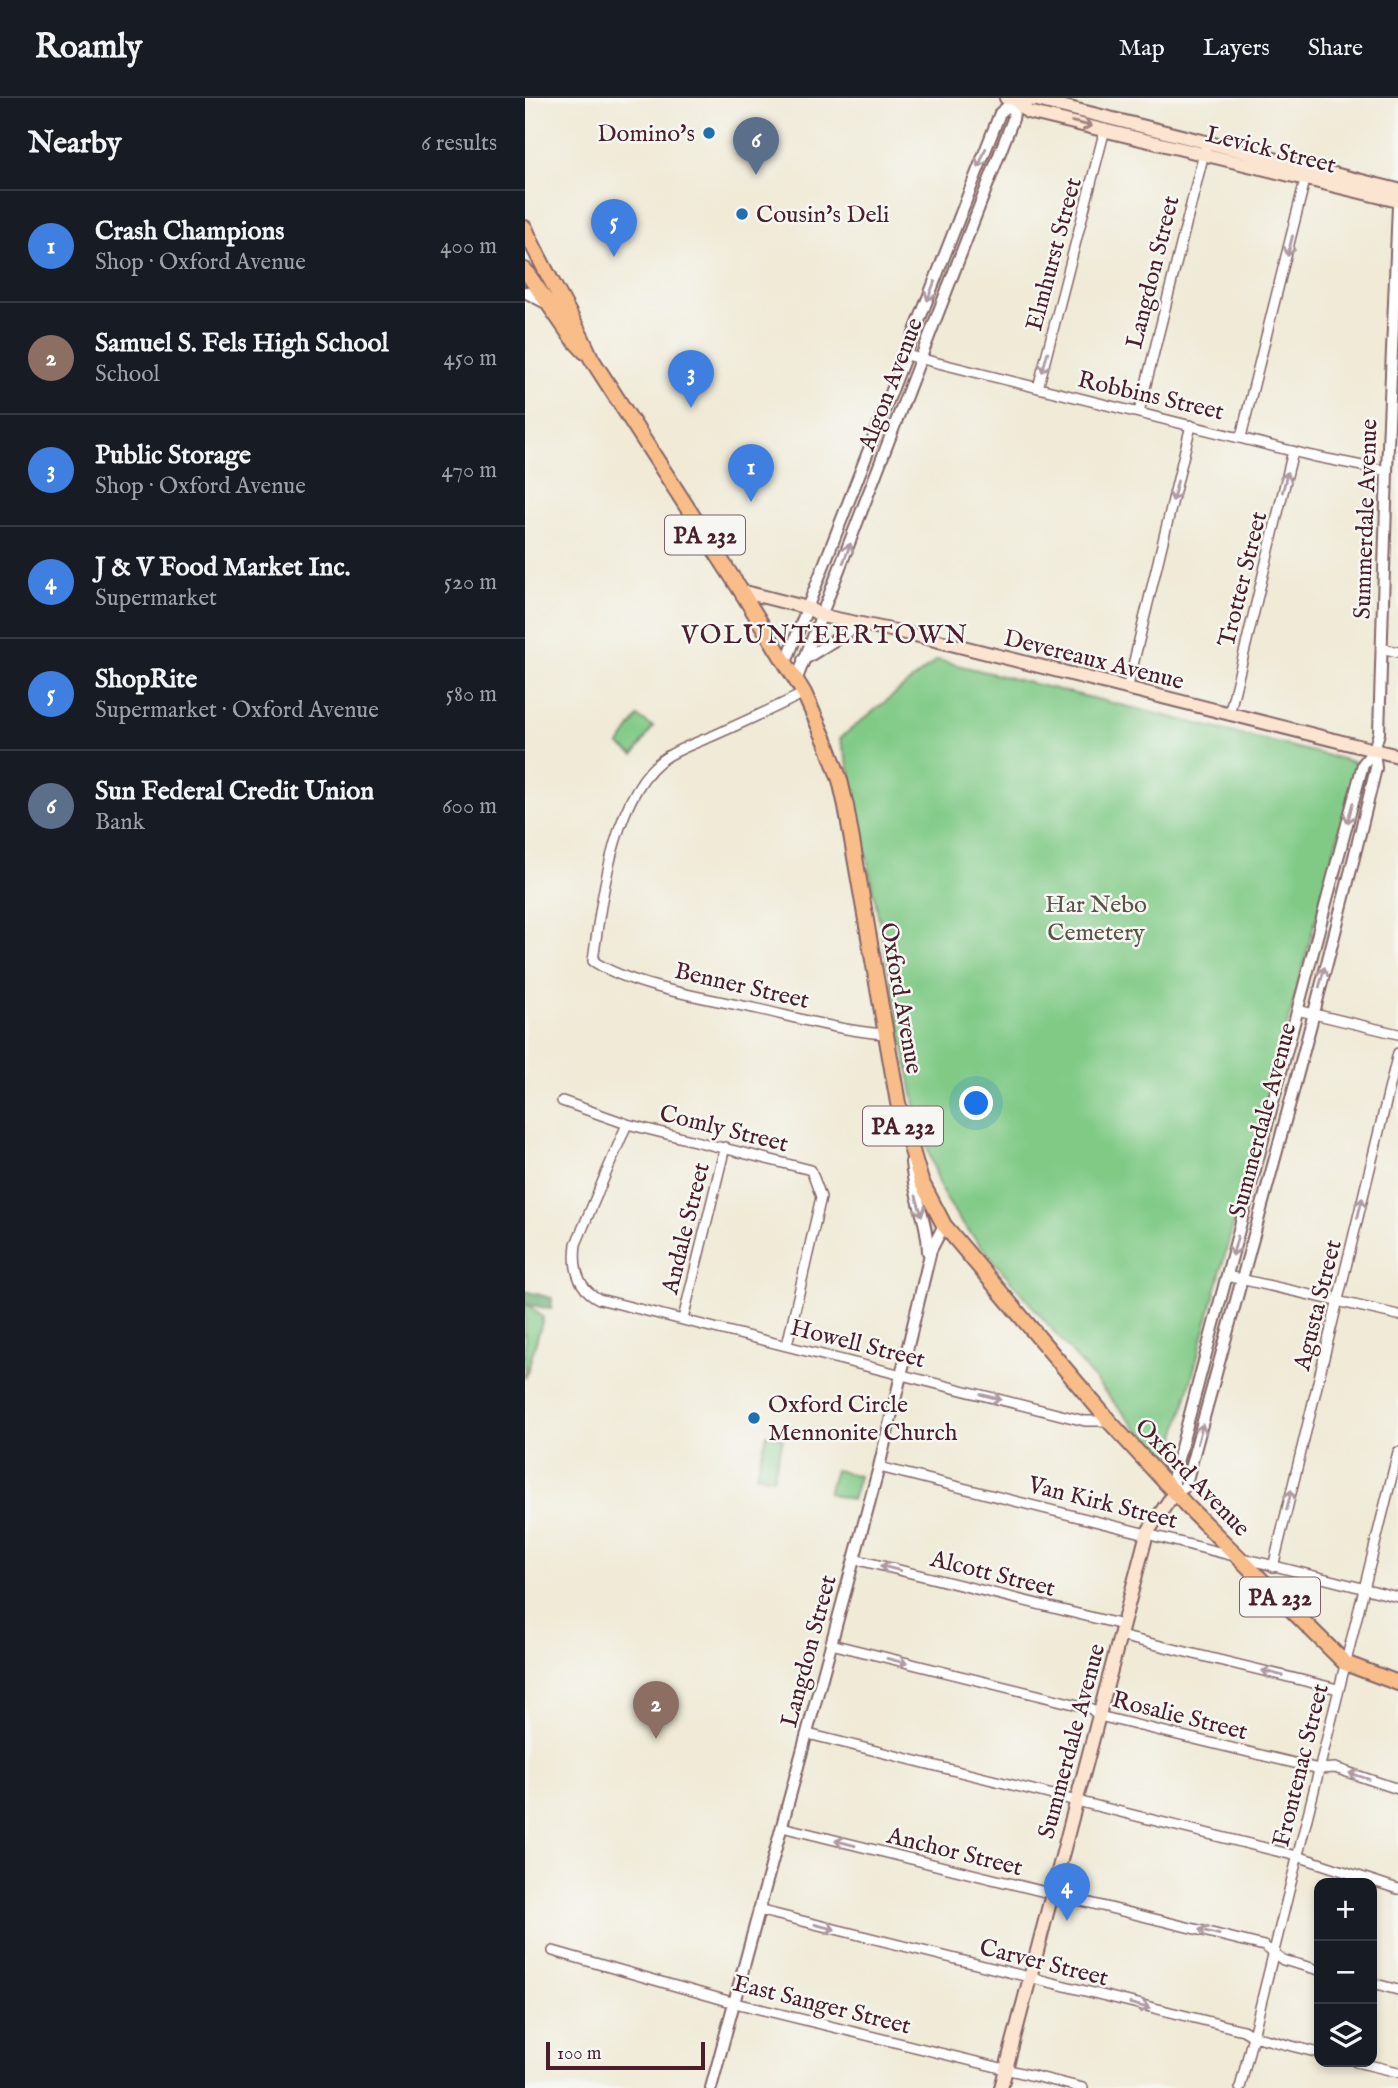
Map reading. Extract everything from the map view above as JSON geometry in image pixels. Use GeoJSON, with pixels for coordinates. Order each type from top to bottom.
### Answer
{"type":"FeatureCollection","features":[{"type":"Feature","properties":{"kind":"main road","name":"Levick Street"},"geometry":{"type":"LineString","coordinates":[[1012,99],[1028,112],[1398,190]]}},
{"type":"Feature","properties":{"kind":"main road","name":"Levick Street"},"geometry":{"type":"LineString","coordinates":[[1012,99],[1037,100],[1305,180],[1398,203]]}},
{"type":"Feature","properties":{"kind":"main road","name":"Oxford Avenue"},"geometry":{"type":"LineString","coordinates":[[525,228],[591,358],[741,591],[814,713],[840,780],[898,1103],[921,1181],[944,1225],[1108,1421],[1174,1493],[1345,1663],[1398,1683]]}},
{"type":"Feature","properties":{"kind":"main road"},"geometry":{"type":"LineString","coordinates":[[525,248],[551,283]]}},
{"type":"Feature","properties":{"kind":"main road","name":"Oxford Avenue"},"geometry":{"type":"LineString","coordinates":[[525,270],[572,338],[591,358]]}},
{"type":"Feature","properties":{"kind":"main road","name":"Devereaux Avenue"},"geometry":{"type":"LineString","coordinates":[[741,591],[808,608],[822,616],[915,635],[1398,756]]}},
{"type":"Feature","properties":{"kind":"main road","name":"Summerdale Avenue"},"geometry":{"type":"LineString","coordinates":[[1001,2088],[1147,1533],[1174,1493]]}},
{"type":"Feature","properties":{"kind":"street","name":"Algon Avenue"},"geometry":{"type":"LineString","coordinates":[[785,665],[1000,113],[1012,99]]}},
{"type":"Feature","properties":{"kind":"street","name":"Algon Avenue"},"geometry":{"type":"LineString","coordinates":[[800,687],[803,660],[922,360],[1013,119],[1012,99]]}},
{"type":"Feature","properties":{"kind":"street","name":"Elmhurst Street"},"geometry":{"type":"LineString","coordinates":[[1038,388],[1105,130]]}},
{"type":"Feature","properties":{"kind":"street","name":"Langdon Street"},"geometry":{"type":"LineString","coordinates":[[1139,412],[1205,148]]}},
{"type":"Feature","properties":{"kind":"street"},"geometry":{"type":"LineString","coordinates":[[1241,437],[1305,180]]}},
{"type":"Feature","properties":{"kind":"street","name":"Summerdale Avenue"},"geometry":{"type":"LineString","coordinates":[[1374,750],[1376,768],[1241,1279],[1185,1487],[1174,1493],[1174,1474],[1363,764],[1374,750],[1379,733],[1398,203]]}},
{"type":"Feature","properties":{"kind":"street"},"geometry":{"type":"LineString","coordinates":[[525,292],[552,307]]}},
{"type":"Feature","properties":{"kind":"street","name":"Robbins Street"},"geometry":{"type":"LineString","coordinates":[[906,355],[1293,451],[1387,471]]}},
{"type":"Feature","properties":{"kind":"street"},"geometry":{"type":"LineString","coordinates":[[1127,690],[1191,425]]}},
{"type":"Feature","properties":{"kind":"street","name":"Trotter Street"},"geometry":{"type":"LineString","coordinates":[[1229,715],[1293,451]]}},
{"type":"Feature","properties":{"kind":"street"},"geometry":{"type":"LineString","coordinates":[[803,660],[859,625]]}},
{"type":"Feature","properties":{"kind":"street"},"geometry":{"type":"LineString","coordinates":[[1381,648],[1398,652]]}},
{"type":"Feature","properties":{"kind":"street","name":"Benner Street"},"geometry":{"type":"LineString","coordinates":[[800,687],[755,718],[667,756],[636,788],[626,809],[617,841],[599,916],[593,961],[622,976],[691,994],[857,1032],[885,1034]]}},
{"type":"Feature","properties":{"kind":"street"},"geometry":{"type":"LineString","coordinates":[[1297,1010],[1398,1034]]}},
{"type":"Feature","properties":{"kind":"street","name":"Agusta Street"},"geometry":{"type":"LineString","coordinates":[[1273,1567],[1398,1053]]}},
{"type":"Feature","properties":{"kind":"street"},"geometry":{"type":"LineString","coordinates":[[562,1101],[627,1124]]}},
{"type":"Feature","properties":{"kind":"street","name":"Comly Street"},"geometry":{"type":"LineString","coordinates":[[627,1124],[811,1170],[821,1197],[786,1345]]}},
{"type":"Feature","properties":{"kind":"street","name":"Howell Street"},"geometry":{"type":"LineString","coordinates":[[627,1124],[576,1244],[576,1273],[589,1294],[599,1299],[1085,1421],[1108,1421]]}},
{"type":"Feature","properties":{"kind":"street","name":"Andale Street"},"geometry":{"type":"LineString","coordinates":[[683,1320],[725,1147]]}},
{"type":"Feature","properties":{"kind":"street"},"geometry":{"type":"LineString","coordinates":[[911,1152],[912,1184],[926,1229],[929,1259]]}},
{"type":"Feature","properties":{"kind":"street","name":"Langdon Street"},"geometry":{"type":"LineString","coordinates":[[711,2088],[879,1467],[931,1250],[944,1225]]}},
{"type":"Feature","properties":{"kind":"street"},"geometry":{"type":"LineString","coordinates":[[1227,1276],[1398,1315]]}},
{"type":"Feature","properties":{"kind":"street","name":"Frontenac Street"},"geometry":{"type":"LineString","coordinates":[[1240,2088],[1398,1452]]}},
{"type":"Feature","properties":{"kind":"street","name":"Van Kirk Street"},"geometry":{"type":"LineString","coordinates":[[879,1467],[1398,1597]]}},
{"type":"Feature","properties":{"kind":"street","name":"Alcott Street"},"geometry":{"type":"LineString","coordinates":[[853,1559],[1338,1689]]}},
{"type":"Feature","properties":{"kind":"street","name":"Rosalie Street"},"geometry":{"type":"LineString","coordinates":[[831,1644],[1090,1709],[1099,1716],[1319,1769]]}},
{"type":"Feature","properties":{"kind":"street"},"geometry":{"type":"LineString","coordinates":[[808,1734],[1297,1856],[1398,1889]]}},
{"type":"Feature","properties":{"kind":"street"},"geometry":{"type":"LineString","coordinates":[[1319,1769],[1335,1768],[1398,1788]]}},
{"type":"Feature","properties":{"kind":"street","name":"Anchor Street"},"geometry":{"type":"LineString","coordinates":[[782,1827],[1264,1946],[1283,1961],[1314,1969]]}},
{"type":"Feature","properties":{"kind":"street","name":"Carver Street"},"geometry":{"type":"LineString","coordinates":[[758,1910],[1243,2031],[1314,2052]]}},
{"type":"Feature","properties":{"kind":"street","name":"East Sanger Street"},"geometry":{"type":"LineString","coordinates":[[553,1951],[735,2003],[1083,2088]]}},
{"type":"Feature","properties":{"kind":"street"},"geometry":{"type":"LineString","coordinates":[[1377,1984],[1398,1990]]}},
{"type":"Feature","properties":{"kind":"street"},"geometry":{"type":"LineString","coordinates":[[1375,2067],[1398,2073]]}},
{"type":"Feature","properties":{"kind":"green space","name":"Har Nebo Cemetery"},"geometry":{"type":"Polygon","coordinates":[[[937,660],[1358,763],[1168,1466],[960,1221],[942,1192],[917,1115],[850,771],[840,738],[937,660]]]}},
{"type":"Feature","properties":{"kind":"green space"},"geometry":{"type":"Polygon","coordinates":[[[638,717],[653,727],[634,755],[619,745],[638,717]]]}},
{"type":"Feature","properties":{"kind":"green space"},"geometry":{"type":"Polygon","coordinates":[[[525,1291],[552,1298],[551,1309],[525,1304],[525,1291]]]}},
{"type":"Feature","properties":{"kind":"green space"},"geometry":{"type":"Polygon","coordinates":[[[525,1305],[530,1306],[543,1318],[525,1379],[525,1305]]]}},
{"type":"Feature","properties":{"kind":"green space"},"geometry":{"type":"Polygon","coordinates":[[[767,1434],[783,1438],[773,1478],[756,1474],[767,1434]]]}},
{"type":"Feature","properties":{"kind":"green space"},"geometry":{"type":"Polygon","coordinates":[[[835,1470],[859,1476],[852,1500],[828,1493],[835,1470]]]}},
{"type":"Feature","properties":{"kind":"place","name":"Domino's"},"geometry":{"type":"Point","coordinates":[709,133]}},
{"type":"Feature","properties":{"kind":"place","name":"Sun Federal Credit Union"},"geometry":{"type":"Point","coordinates":[756,175]}},
{"type":"Feature","properties":{"kind":"place","name":"Cousin's Deli"},"geometry":{"type":"Point","coordinates":[742,214]}},
{"type":"Feature","properties":{"kind":"place","name":"ShopRite"},"geometry":{"type":"Point","coordinates":[614,257]}},
{"type":"Feature","properties":{"kind":"place","name":"Public Storage"},"geometry":{"type":"Point","coordinates":[691,408]}},
{"type":"Feature","properties":{"kind":"place","name":"Crash Champions"},"geometry":{"type":"Point","coordinates":[751,502]}},
{"type":"Feature","properties":{"kind":"place","name":"Oxford Circle Mennonite Church"},"geometry":{"type":"Point","coordinates":[754,1418]}},
{"type":"Feature","properties":{"kind":"place","name":"Samuel S. Fels High School"},"geometry":{"type":"Point","coordinates":[656,1739]}},
{"type":"Feature","properties":{"kind":"place","name":"J & V Food Market Inc."},"geometry":{"type":"Point","coordinates":[1067,1921]}},
{"type":"Feature","properties":{"kind":"district","name":"VOLUNTEERTOWN"},"geometry":{"type":"Point","coordinates":[825,634]}}]}
